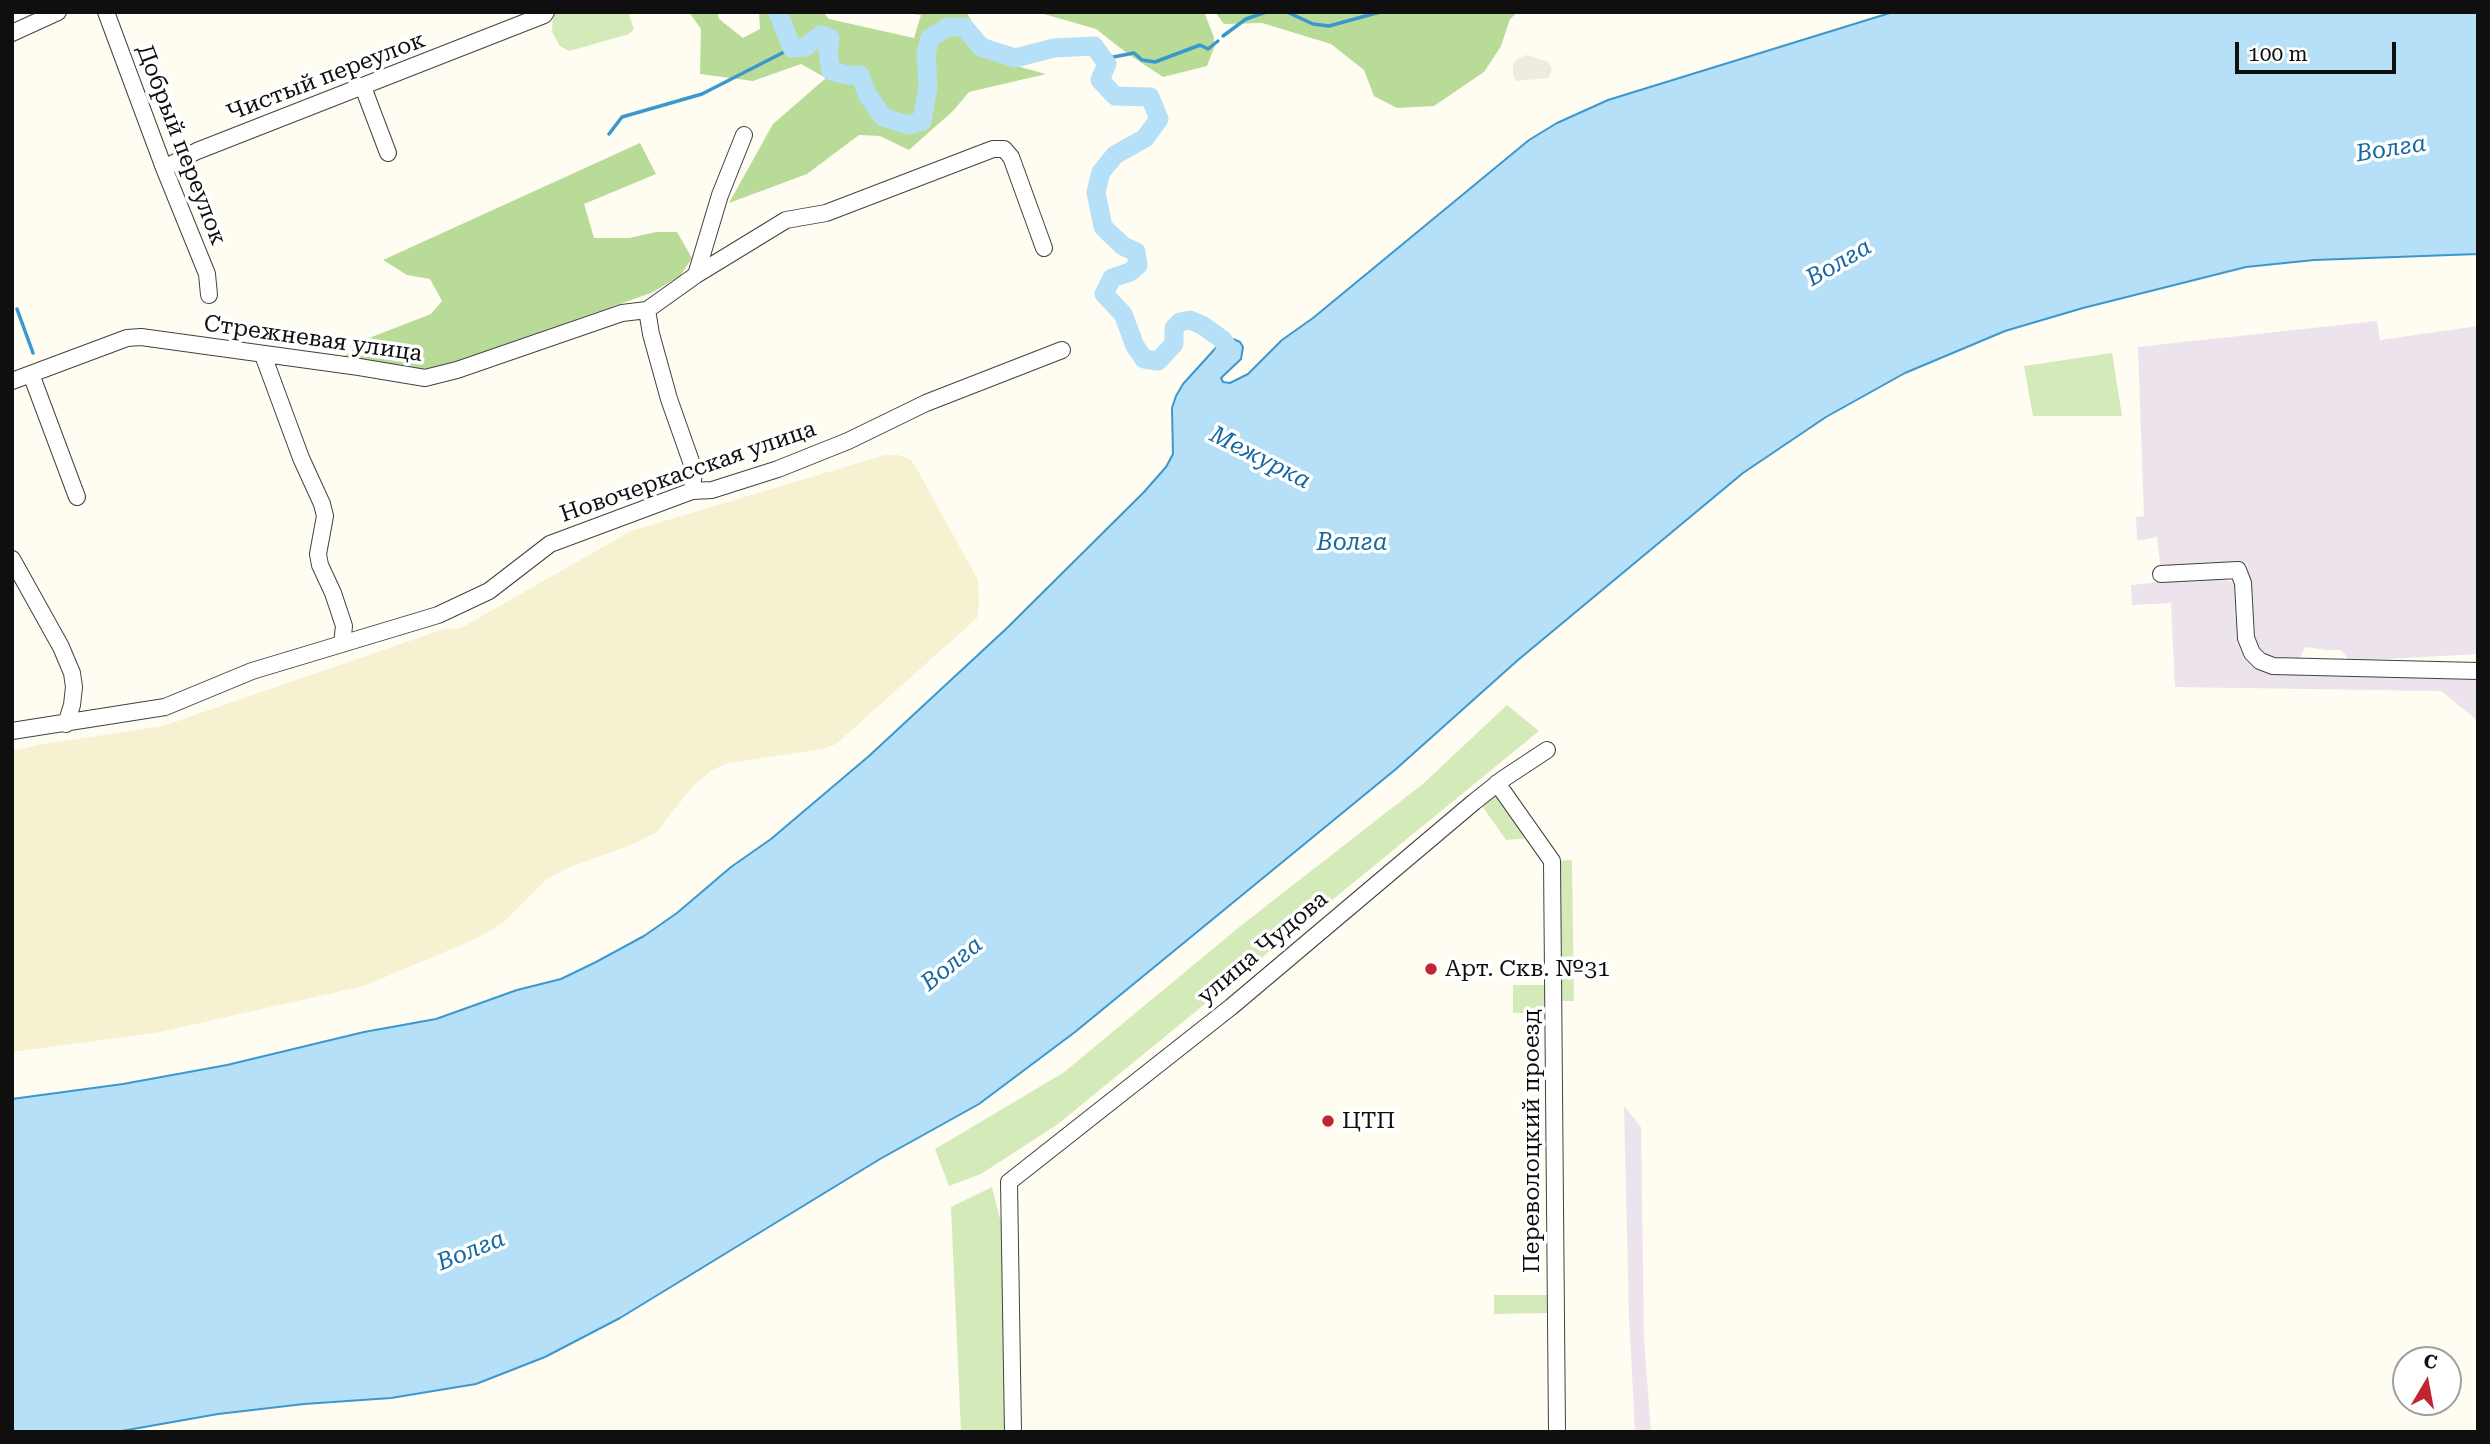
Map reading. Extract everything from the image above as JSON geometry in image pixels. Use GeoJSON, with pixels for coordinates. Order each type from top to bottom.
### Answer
{"type":"FeatureCollection","features":[{"type":"Feature","properties":{"kind":"street"},"geometry":{"type":"LineString","coordinates":[[12,33],[58,12]]}},
{"type":"Feature","properties":{"kind":"street","name":"Добрый переулок"},"geometry":{"type":"LineString","coordinates":[[106,12],[207,274],[209,295]]}},
{"type":"Feature","properties":{"kind":"street","name":"Чистый переулок"},"geometry":{"type":"LineString","coordinates":[[164,168],[197,151],[545,14]]}},
{"type":"Feature","properties":{"kind":"street"},"geometry":{"type":"LineString","coordinates":[[363,87],[388,153]]}},
{"type":"Feature","properties":{"kind":"street"},"geometry":{"type":"LineString","coordinates":[[696,275],[720,195],[744,135]]}},
{"type":"Feature","properties":{"kind":"street"},"geometry":{"type":"LineString","coordinates":[[692,491],[694,470],[669,399],[647,310],[696,275],[786,220],[826,213],[993,149],[1004,149],[1011,157],[1044,248]]}},
{"type":"Feature","properties":{"kind":"street","name":"Стрежневая улица"},"geometry":{"type":"LineString","coordinates":[[12,380],[127,338],[141,337],[359,367],[425,379],[622,313],[647,310]]}},
{"type":"Feature","properties":{"kind":"street","name":"Новочеркасская улица"},"geometry":{"type":"LineString","coordinates":[[12,731],[164,706],[251,671],[438,615],[489,591],[550,544],[692,491],[712,490],[778,470],[848,441],[926,403],[1062,350]]}},
{"type":"Feature","properties":{"kind":"street"},"geometry":{"type":"LineString","coordinates":[[263,355],[301,458],[322,504],[325,516],[318,554],[344,626],[342,644]]}},
{"type":"Feature","properties":{"kind":"street"},"geometry":{"type":"LineString","coordinates":[[31,374],[77,497]]}},
{"type":"Feature","properties":{"kind":"street"},"geometry":{"type":"LineString","coordinates":[[12,559],[61,647],[72,673],[72,705],[66,724]]}},
{"type":"Feature","properties":{"kind":"street"},"geometry":{"type":"LineString","coordinates":[[2161,574],[2238,570],[2244,583],[2246,638],[2252,653],[2260,661],[2273,666],[2478,671]]}},
{"type":"Feature","properties":{"kind":"street","name":"улица Чудова"},"geometry":{"type":"LineString","coordinates":[[1013,1432],[1009,1182],[1231,1007],[1388,872],[1497,783],[1547,750]]}},
{"type":"Feature","properties":{"kind":"street","name":"Переволоцкий проезд"},"geometry":{"type":"LineString","coordinates":[[1497,783],[1552,861],[1557,1432]]}},
{"type":"Feature","properties":{"kind":"shaded area"},"geometry":{"type":"Polygon","coordinates":[[[1526,55],[1549,62],[1552,69],[1549,78],[1516,81],[1513,64],[1526,55]]]}},
{"type":"Feature","properties":{"kind":"shaded area"},"geometry":{"type":"Polygon","coordinates":[[[2377,321],[2380,340],[2478,326],[2478,654],[2350,661],[2341,650],[2305,647],[2299,660],[2270,659],[2256,646],[2247,564],[2161,569],[2157,537],[2137,541],[2136,517],[2144,516],[2138,347],[2377,321]]]}},
{"type":"Feature","properties":{"kind":"shaded area"},"geometry":{"type":"Polygon","coordinates":[[[885,455],[898,455],[911,460],[919,473],[978,580],[977,618],[836,744],[823,749],[728,763],[712,770],[692,787],[657,832],[547,879],[503,923],[475,939],[364,986],[155,1033],[12,1052],[12,751],[163,726],[444,629],[461,628],[631,531],[885,455]]]}},
{"type":"Feature","properties":{"kind":"shaded area"},"geometry":{"type":"Polygon","coordinates":[[[2212,577],[2236,583],[2239,594],[2240,646],[2253,664],[2478,679],[2478,721],[2441,691],[2175,687],[2171,603],[2132,605],[2131,585],[2212,577]]]}},
{"type":"Feature","properties":{"kind":"shaded area"},"geometry":{"type":"Polygon","coordinates":[[[1624,1106],[1641,1127],[1644,1340],[1651,1432],[1635,1432],[1629,1317],[1624,1106]]]}},
{"type":"Feature","properties":{"kind":"green space"},"geometry":{"type":"Polygon","coordinates":[[[553,12],[628,12],[634,29],[629,34],[569,51],[560,46],[552,32],[553,12]]]}},
{"type":"Feature","properties":{"kind":"green space"},"geometry":{"type":"Polygon","coordinates":[[[689,12],[717,12],[719,19],[743,38],[760,29],[759,12],[823,12],[829,19],[914,38],[921,15],[898,12],[966,12],[977,30],[984,57],[1046,74],[969,92],[953,111],[909,150],[880,136],[859,135],[807,174],[729,203],[773,124],[826,78],[801,64],[753,81],[700,74],[701,29],[689,12]]]}},
{"type":"Feature","properties":{"kind":"green space"},"geometry":{"type":"Polygon","coordinates":[[[1037,12],[1204,12],[1214,37],[1214,48],[1207,66],[1163,77],[1096,29],[1037,12]]]}},
{"type":"Feature","properties":{"kind":"green space"},"geometry":{"type":"Polygon","coordinates":[[[1215,12],[1518,12],[1510,19],[1501,46],[1484,72],[1434,106],[1397,108],[1374,96],[1364,70],[1331,44],[1262,23],[1224,24],[1215,12]]]}},
{"type":"Feature","properties":{"kind":"green space"},"geometry":{"type":"Polygon","coordinates":[[[640,143],[656,174],[584,204],[594,238],[629,238],[656,232],[677,232],[692,258],[680,276],[651,293],[434,369],[421,371],[353,361],[345,356],[369,338],[431,314],[442,301],[430,279],[407,275],[383,260],[640,143]]]}},
{"type":"Feature","properties":{"kind":"green space"},"geometry":{"type":"Polygon","coordinates":[[[2112,353],[2122,416],[2033,416],[2024,366],[2112,353]]]}},
{"type":"Feature","properties":{"kind":"green space"},"geometry":{"type":"Polygon","coordinates":[[[1507,705],[1539,731],[1058,1124],[981,1174],[949,1186],[935,1149],[1063,1073],[1243,924],[1424,783],[1507,705]]]}},
{"type":"Feature","properties":{"kind":"green space"},"geometry":{"type":"Polygon","coordinates":[[[1497,790],[1532,838],[1506,840],[1480,803],[1497,790]]]}},
{"type":"Feature","properties":{"kind":"green space"},"geometry":{"type":"Polygon","coordinates":[[[1572,860],[1574,1001],[1557,1001],[1555,861],[1572,860]]]}},
{"type":"Feature","properties":{"kind":"green space"},"geometry":{"type":"Polygon","coordinates":[[[1513,985],[1548,985],[1548,1013],[1513,1013],[1513,985]]]}},
{"type":"Feature","properties":{"kind":"green space"},"geometry":{"type":"Polygon","coordinates":[[[992,1187],[1010,1259],[1013,1432],[961,1432],[951,1207],[992,1187]]]}},
{"type":"Feature","properties":{"kind":"green space"},"geometry":{"type":"Polygon","coordinates":[[[1494,1295],[1548,1295],[1548,1313],[1494,1314],[1494,1295]]]}},
{"type":"Feature","properties":{"kind":"water","name":"Волга"},"geometry":{"type":"Polygon","coordinates":[[[1893,12],[2478,12],[2478,254],[2314,260],[2246,267],[2083,308],[2005,331],[1905,373],[1826,417],[1743,473],[1518,660],[1396,769],[1075,1032],[979,1104],[880,1159],[620,1318],[545,1357],[476,1384],[391,1398],[218,1414],[116,1432],[12,1432],[12,1099],[123,1084],[227,1065],[364,1032],[436,1019],[517,990],[561,979],[644,936],[771,839],[869,756],[1007,628],[1144,492],[1166,467],[1173,454],[1172,408],[1176,396],[1183,384],[1223,340],[1233,339],[1243,347],[1241,359],[1221,378],[1223,382],[1230,383],[1248,374],[1282,340],[1313,318],[1529,140],[1557,123],[1608,100],[1893,12]]]}},
{"type":"Feature","properties":{"kind":"waterway","name":"Межурка"},"geometry":{"type":"LineString","coordinates":[[778,12],[792,48],[805,47],[821,35],[830,38],[828,53],[831,71],[860,75],[867,94],[883,117],[908,125],[922,121],[928,87],[926,54],[930,38],[948,27],[964,27],[981,47],[1015,58],[1054,48],[1094,46],[1107,64],[1100,80],[1115,96],[1150,97],[1159,119],[1145,138],[1115,155],[1101,172],[1096,192],[1103,227],[1123,246],[1136,252],[1138,265],[1130,272],[1112,278],[1104,294],[1123,314],[1135,346],[1144,359],[1158,361],[1174,344],[1174,328],[1180,322],[1190,320],[1223,340],[1227,346],[1220,362]]}},
{"type":"Feature","properties":{"kind":"waterway"},"geometry":{"type":"LineString","coordinates":[[1223,36],[1246,19],[1266,12]]}},
{"type":"Feature","properties":{"kind":"waterway"},"geometry":{"type":"LineString","coordinates":[[1287,12],[1313,24],[1329,26],[1380,12]]}},
{"type":"Feature","properties":{"kind":"waterway"},"geometry":{"type":"LineString","coordinates":[[1103,59],[1134,53],[1142,60],[1155,62],[1200,45],[1208,49],[1218,41]]}},
{"type":"Feature","properties":{"kind":"waterway"},"geometry":{"type":"LineString","coordinates":[[609,134],[622,117],[702,94],[792,48]]}},
{"type":"Feature","properties":{"kind":"waterway"},"geometry":{"type":"LineString","coordinates":[[17,309],[33,353]]}},
{"type":"Feature","properties":{"kind":"place","name":"Арт. Скв. №31"},"geometry":{"type":"Point","coordinates":[1431,969]}},
{"type":"Feature","properties":{"kind":"place","name":"ЦТП"},"geometry":{"type":"Point","coordinates":[1328,1121]}}]}
